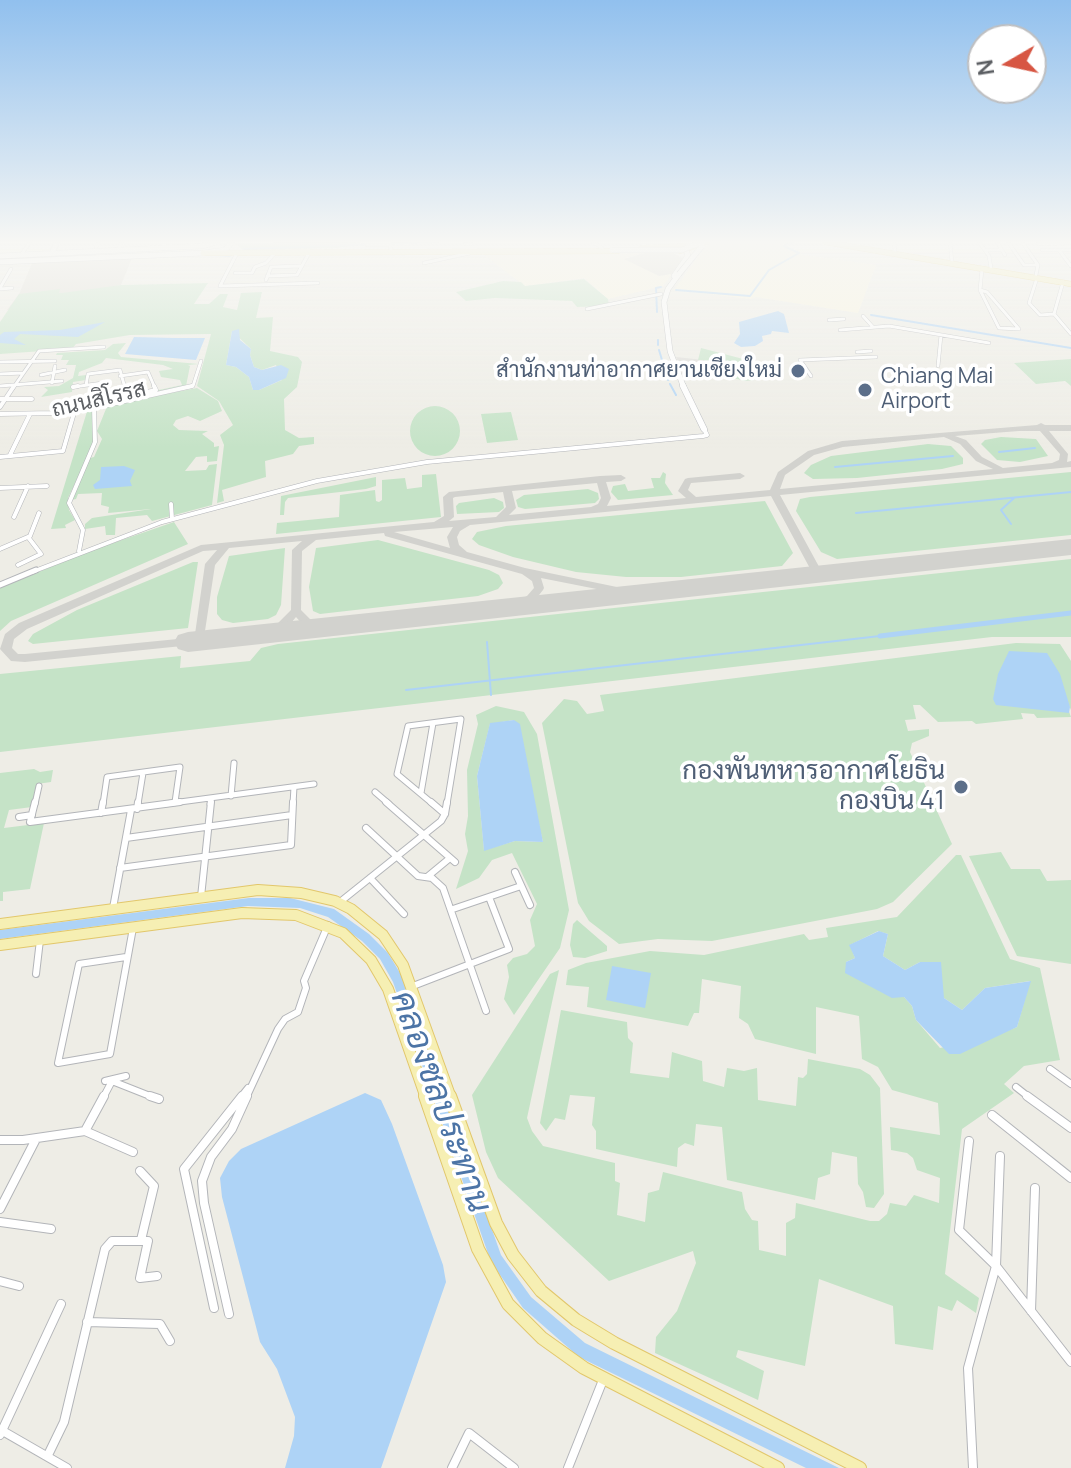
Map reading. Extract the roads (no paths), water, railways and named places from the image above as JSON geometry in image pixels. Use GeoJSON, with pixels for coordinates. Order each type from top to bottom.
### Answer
{"type":"FeatureCollection","features":[{"type":"Feature","properties":{"kind":"main road"},"geometry":{"type":"LineString","coordinates":[[660,311],[666,358],[704,429]]}},
{"type":"Feature","properties":{"kind":"main road"},"geometry":{"type":"LineString","coordinates":[[0,924],[201,897],[282,890],[339,903],[363,917],[394,949],[413,986],[496,1223],[513,1255],[541,1291],[576,1320],[614,1343],[860,1468]]}},
{"type":"Feature","properties":{"kind":"main road"},"geometry":{"type":"LineString","coordinates":[[0,945],[259,913],[296,915],[328,925],[358,945],[381,973],[388,989],[468,1223],[492,1278],[529,1327],[561,1353],[604,1379],[778,1468]]}},
{"type":"Feature","properties":{"kind":"street"},"geometry":{"type":"LineString","coordinates":[[990,311],[999,328],[1019,329],[1002,311]]}},
{"type":"Feature","properties":{"kind":"street"},"geometry":{"type":"LineString","coordinates":[[1036,311],[1040,315],[1054,314],[1071,334]]}},
{"type":"Feature","properties":{"kind":"street"},"geometry":{"type":"LineString","coordinates":[[992,315],[1007,316]]}},
{"type":"Feature","properties":{"kind":"street"},"geometry":{"type":"LineString","coordinates":[[863,316],[873,327]]}},
{"type":"Feature","properties":{"kind":"street"},"geometry":{"type":"LineString","coordinates":[[829,320],[844,319]]}},
{"type":"Feature","properties":{"kind":"street"},"geometry":{"type":"LineString","coordinates":[[1060,320],[1071,320]]}},
{"type":"Feature","properties":{"kind":"street"},"geometry":{"type":"LineString","coordinates":[[840,330],[889,326],[989,343]]}},
{"type":"Feature","properties":{"kind":"street"},"geometry":{"type":"LineString","coordinates":[[938,366],[941,335]]}},
{"type":"Feature","properties":{"kind":"street"},"geometry":{"type":"LineString","coordinates":[[0,407],[39,351],[104,347]]}},
{"type":"Feature","properties":{"kind":"street"},"geometry":{"type":"LineString","coordinates":[[857,352],[871,351]]}},
{"type":"Feature","properties":{"kind":"street"},"geometry":{"type":"LineString","coordinates":[[811,376],[800,360],[876,357]]}},
{"type":"Feature","properties":{"kind":"street"},"geometry":{"type":"LineString","coordinates":[[79,552],[83,530],[69,503],[95,442],[94,408],[193,386],[201,361]]}},
{"type":"Feature","properties":{"kind":"street"},"geometry":{"type":"LineString","coordinates":[[0,362],[55,364],[52,383]]}},
{"type":"Feature","properties":{"kind":"street"},"geometry":{"type":"LineString","coordinates":[[125,364],[120,373],[127,395]]}},
{"type":"Feature","properties":{"kind":"street"},"geometry":{"type":"LineString","coordinates":[[0,386],[38,385],[61,381],[64,370],[41,373],[38,385]]}},
{"type":"Feature","properties":{"kind":"street","name":"ถนนสิโรรส"},"geometry":{"type":"LineString","coordinates":[[3,414],[52,413],[140,391],[156,390],[148,372],[120,373]]}},
{"type":"Feature","properties":{"kind":"street"},"geometry":{"type":"LineString","coordinates":[[0,374],[23,373]]}},
{"type":"Feature","properties":{"kind":"street"},"geometry":{"type":"LineString","coordinates":[[86,385],[88,374],[120,373]]}},
{"type":"Feature","properties":{"kind":"street"},"geometry":{"type":"LineString","coordinates":[[73,387],[103,383]]}},
{"type":"Feature","properties":{"kind":"street"},"geometry":{"type":"LineString","coordinates":[[156,390],[175,386],[176,383]]}},
{"type":"Feature","properties":{"kind":"street"},"geometry":{"type":"LineString","coordinates":[[3,399],[32,399]]}},
{"type":"Feature","properties":{"kind":"street"},"geometry":{"type":"LineString","coordinates":[[0,457],[63,451],[76,406]]}},
{"type":"Feature","properties":{"kind":"street"},"geometry":{"type":"LineString","coordinates":[[0,423],[3,414]]}},
{"type":"Feature","properties":{"kind":"street"},"geometry":{"type":"LineString","coordinates":[[10,456],[30,414]]}},
{"type":"Feature","properties":{"kind":"street"},"geometry":{"type":"LineString","coordinates":[[0,585],[79,552],[172,519],[276,490],[377,469],[440,461],[703,436],[707,435],[704,429]]}},
{"type":"Feature","properties":{"kind":"street"},"geometry":{"type":"LineString","coordinates":[[14,517],[28,486]]}},
{"type":"Feature","properties":{"kind":"street"},"geometry":{"type":"LineString","coordinates":[[0,496],[2,488],[47,486]]}},
{"type":"Feature","properties":{"kind":"street"},"geometry":{"type":"LineString","coordinates":[[171,504],[172,519]]}},
{"type":"Feature","properties":{"kind":"street"},"geometry":{"type":"LineString","coordinates":[[0,549],[28,537],[39,513]]}},
{"type":"Feature","properties":{"kind":"street"},"geometry":{"type":"LineString","coordinates":[[18,565],[41,554],[28,537]]}},
{"type":"Feature","properties":{"kind":"street"},"geometry":{"type":"LineString","coordinates":[[339,903],[425,836],[445,814],[461,719],[408,726],[397,774],[445,814]]}},
{"type":"Feature","properties":{"kind":"street"},"geometry":{"type":"LineString","coordinates":[[420,794],[433,723]]}},
{"type":"Feature","properties":{"kind":"street"},"geometry":{"type":"LineString","coordinates":[[231,796],[234,763]]}},
{"type":"Feature","properties":{"kind":"street"},"geometry":{"type":"LineString","coordinates":[[101,813],[107,777],[180,767],[175,802]]}},
{"type":"Feature","properties":{"kind":"street"},"geometry":{"type":"LineString","coordinates":[[113,909],[126,838],[143,773]]}},
{"type":"Feature","properties":{"kind":"street"},"geometry":{"type":"LineString","coordinates":[[39,786],[30,822],[314,784]]}},
{"type":"Feature","properties":{"kind":"street"},"geometry":{"type":"LineString","coordinates":[[120,868],[291,845],[294,787]]}},
{"type":"Feature","properties":{"kind":"street"},"geometry":{"type":"LineString","coordinates":[[375,792],[453,860],[427,877]]}},
{"type":"Feature","properties":{"kind":"street"},"geometry":{"type":"LineString","coordinates":[[201,897],[211,798]]}},
{"type":"Feature","properties":{"kind":"street"},"geometry":{"type":"LineString","coordinates":[[19,817],[32,815]]}},
{"type":"Feature","properties":{"kind":"street"},"geometry":{"type":"LineString","coordinates":[[126,838],[292,815]]}},
{"type":"Feature","properties":{"kind":"street"},"geometry":{"type":"LineString","coordinates":[[366,828],[418,876],[427,877],[443,888],[453,909],[486,1011]]}},
{"type":"Feature","properties":{"kind":"street"},"geometry":{"type":"LineString","coordinates":[[515,872],[530,905]]}},
{"type":"Feature","properties":{"kind":"street"},"geometry":{"type":"LineString","coordinates":[[370,878],[404,914]]}},
{"type":"Feature","properties":{"kind":"street"},"geometry":{"type":"LineString","coordinates":[[453,909],[521,886]]}},
{"type":"Feature","properties":{"kind":"street"},"geometry":{"type":"LineString","coordinates":[[413,986],[509,949],[489,897]]}},
{"type":"Feature","properties":{"kind":"street"},"geometry":{"type":"LineString","coordinates":[[229,1314],[204,1203],[202,1181],[211,1157],[232,1129],[281,1024],[298,1012],[306,988],[304,981],[328,925]]}},
{"type":"Feature","properties":{"kind":"street"},"geometry":{"type":"LineString","coordinates":[[126,957],[79,964],[58,1063],[110,1054],[133,927]]}},
{"type":"Feature","properties":{"kind":"street"},"geometry":{"type":"LineString","coordinates":[[36,974],[40,940]]}},
{"type":"Feature","properties":{"kind":"street"},"geometry":{"type":"LineString","coordinates":[[1050,1069],[1071,1084]]}},
{"type":"Feature","properties":{"kind":"street"},"geometry":{"type":"LineString","coordinates":[[85,1131],[108,1081],[126,1076]]}},
{"type":"Feature","properties":{"kind":"street"},"geometry":{"type":"LineString","coordinates":[[108,1081],[159,1099]]}},
{"type":"Feature","properties":{"kind":"street"},"geometry":{"type":"LineString","coordinates":[[214,1308],[185,1165],[254,1082]]}},
{"type":"Feature","properties":{"kind":"street"},"geometry":{"type":"LineString","coordinates":[[1016,1087],[1071,1128]]}},
{"type":"Feature","properties":{"kind":"street"},"geometry":{"type":"LineString","coordinates":[[992,1115],[1071,1178]]}},
{"type":"Feature","properties":{"kind":"street"},"geometry":{"type":"LineString","coordinates":[[0,1140],[85,1131],[133,1152]]}},
{"type":"Feature","properties":{"kind":"street"},"geometry":{"type":"LineString","coordinates":[[0,1209],[37,1138]]}},
{"type":"Feature","properties":{"kind":"street"},"geometry":{"type":"LineString","coordinates":[[969,1141],[959,1230],[996,1266],[1071,1362]]}},
{"type":"Feature","properties":{"kind":"street"},"geometry":{"type":"LineString","coordinates":[[973,1468],[968,1368],[996,1266],[1000,1156]]}},
{"type":"Feature","properties":{"kind":"street"},"geometry":{"type":"LineString","coordinates":[[140,1171],[154,1186],[141,1240]]}},
{"type":"Feature","properties":{"kind":"street"},"geometry":{"type":"LineString","coordinates":[[1031,1311],[1035,1188]]}},
{"type":"Feature","properties":{"kind":"street"},"geometry":{"type":"LineString","coordinates":[[0,1222],[51,1229]]}},
{"type":"Feature","properties":{"kind":"street"},"geometry":{"type":"LineString","coordinates":[[48,1455],[64,1422],[109,1244],[148,1241],[140,1278],[157,1276]]}},
{"type":"Feature","properties":{"kind":"street"},"geometry":{"type":"LineString","coordinates":[[0,1281],[19,1286]]}},
{"type":"Feature","properties":{"kind":"street"},"geometry":{"type":"LineString","coordinates":[[61,1304],[0,1432],[48,1455],[67,1468]]}},
{"type":"Feature","properties":{"kind":"street"},"geometry":{"type":"LineString","coordinates":[[87,1322],[160,1324],[170,1341]]}},
{"type":"Feature","properties":{"kind":"street"},"geometry":{"type":"LineString","coordinates":[[568,1468],[604,1379]]}},
{"type":"Feature","properties":{"kind":"street"},"geometry":{"type":"LineString","coordinates":[[452,1468],[469,1433],[514,1468]]}},
{"type":"Feature","properties":{"kind":"water"},"geometry":{"type":"Polygon","coordinates":[[[778,311],[784,314],[789,333],[772,331],[762,336],[763,341],[755,346],[741,347],[734,343],[740,334],[739,322],[778,311]]]}},
{"type":"Feature","properties":{"kind":"water"},"geometry":{"type":"Polygon","coordinates":[[[105,322],[78,337],[20,334],[14,339],[26,345],[0,343],[0,335],[4,332],[60,330],[105,322]]]}},
{"type":"Feature","properties":{"kind":"water"},"geometry":{"type":"Polygon","coordinates":[[[239,329],[240,340],[251,349],[254,367],[262,370],[281,365],[289,369],[286,378],[253,390],[249,377],[236,367],[226,365],[232,331],[239,329]]]}},
{"type":"Feature","properties":{"kind":"water"},"geometry":{"type":"Polygon","coordinates":[[[134,337],[205,338],[196,360],[125,354],[134,337]]]}},
{"type":"Feature","properties":{"kind":"water"},"geometry":{"type":"Polygon","coordinates":[[[124,466],[135,470],[130,481],[132,486],[95,489],[93,485],[100,480],[101,467],[124,466]]]}},
{"type":"Feature","properties":{"kind":"water"},"geometry":{"type":"Polygon","coordinates":[[[1009,651],[1047,653],[1060,674],[1069,713],[996,705],[993,699],[998,674],[1009,651]]]}},
{"type":"Feature","properties":{"kind":"water"},"geometry":{"type":"Polygon","coordinates":[[[514,720],[520,724],[543,842],[515,841],[484,851],[477,776],[490,723],[514,720]]]}},
{"type":"Feature","properties":{"kind":"water","name":"คลองชลประทาน"},"geometry":{"type":"Polygon","coordinates":[[[249,898],[290,898],[334,909],[369,934],[388,953],[403,978],[501,1255],[531,1297],[585,1343],[839,1468],[806,1468],[579,1357],[523,1308],[491,1262],[393,982],[380,959],[362,941],[328,917],[300,908],[248,906],[0,939],[0,930],[249,898]]]}},
{"type":"Feature","properties":{"kind":"water"},"geometry":{"type":"Polygon","coordinates":[[[879,931],[888,934],[883,956],[905,970],[920,962],[941,962],[944,998],[962,1010],[985,988],[1031,981],[1017,1027],[960,1054],[949,1054],[916,1020],[912,1006],[904,997],[892,998],[845,973],[846,962],[855,958],[849,945],[879,931]]]}},
{"type":"Feature","properties":{"kind":"water"},"geometry":{"type":"Polygon","coordinates":[[[612,966],[651,973],[645,1008],[606,1000],[612,966]]]}},
{"type":"Feature","properties":{"kind":"water"},"geometry":{"type":"Polygon","coordinates":[[[365,1093],[381,1100],[392,1124],[443,1265],[446,1282],[381,1468],[285,1468],[294,1436],[295,1417],[277,1369],[260,1342],[222,1197],[220,1178],[229,1161],[241,1149],[365,1093]]]}},
{"type":"Feature","properties":{"kind":"waterway"},"geometry":{"type":"LineString","coordinates":[[871,315],[1071,348]]}},
{"type":"Feature","properties":{"kind":"waterway"},"geometry":{"type":"LineString","coordinates":[[658,340],[658,345]]}},
{"type":"Feature","properties":{"kind":"waterway"},"geometry":{"type":"LineString","coordinates":[[659,350],[668,380]]}},
{"type":"Feature","properties":{"kind":"waterway"},"geometry":{"type":"LineString","coordinates":[[670,384],[676,395]]}},
{"type":"Feature","properties":{"kind":"waterway"},"geometry":{"type":"LineString","coordinates":[[999,452],[1035,448]]}},
{"type":"Feature","properties":{"kind":"waterway"},"geometry":{"type":"LineString","coordinates":[[835,467],[953,456]]}},
{"type":"Feature","properties":{"kind":"waterway"},"geometry":{"type":"LineString","coordinates":[[856,513],[1071,492]]}},
{"type":"Feature","properties":{"kind":"waterway"},"geometry":{"type":"LineString","coordinates":[[1011,524],[1001,510],[1014,498]]}},
{"type":"Feature","properties":{"kind":"waterway"},"geometry":{"type":"LineString","coordinates":[[880,636],[1071,613]]}},
{"type":"Feature","properties":{"kind":"waterway"},"geometry":{"type":"LineString","coordinates":[[490,680],[880,636]]}},
{"type":"Feature","properties":{"kind":"waterway"},"geometry":{"type":"LineString","coordinates":[[487,642],[490,680]]}},
{"type":"Feature","properties":{"kind":"waterway"},"geometry":{"type":"LineString","coordinates":[[406,690],[490,680]]}},
{"type":"Feature","properties":{"kind":"waterway"},"geometry":{"type":"LineString","coordinates":[[490,680],[491,695]]}},
{"type":"Feature","properties":{"kind":"place","name":"สำนักงานท่าอากาศยานเชียงใหม่"},"geometry":{"type":"Point","coordinates":[798,371]}},
{"type":"Feature","properties":{"kind":"place","name":"Chiang Mai Airport"},"geometry":{"type":"Point","coordinates":[865,390]}},
{"type":"Feature","properties":{"kind":"place","name":"กองพันทหารอากาศโยธิน กองบิน 41"},"geometry":{"type":"Point","coordinates":[961,787]}}]}
